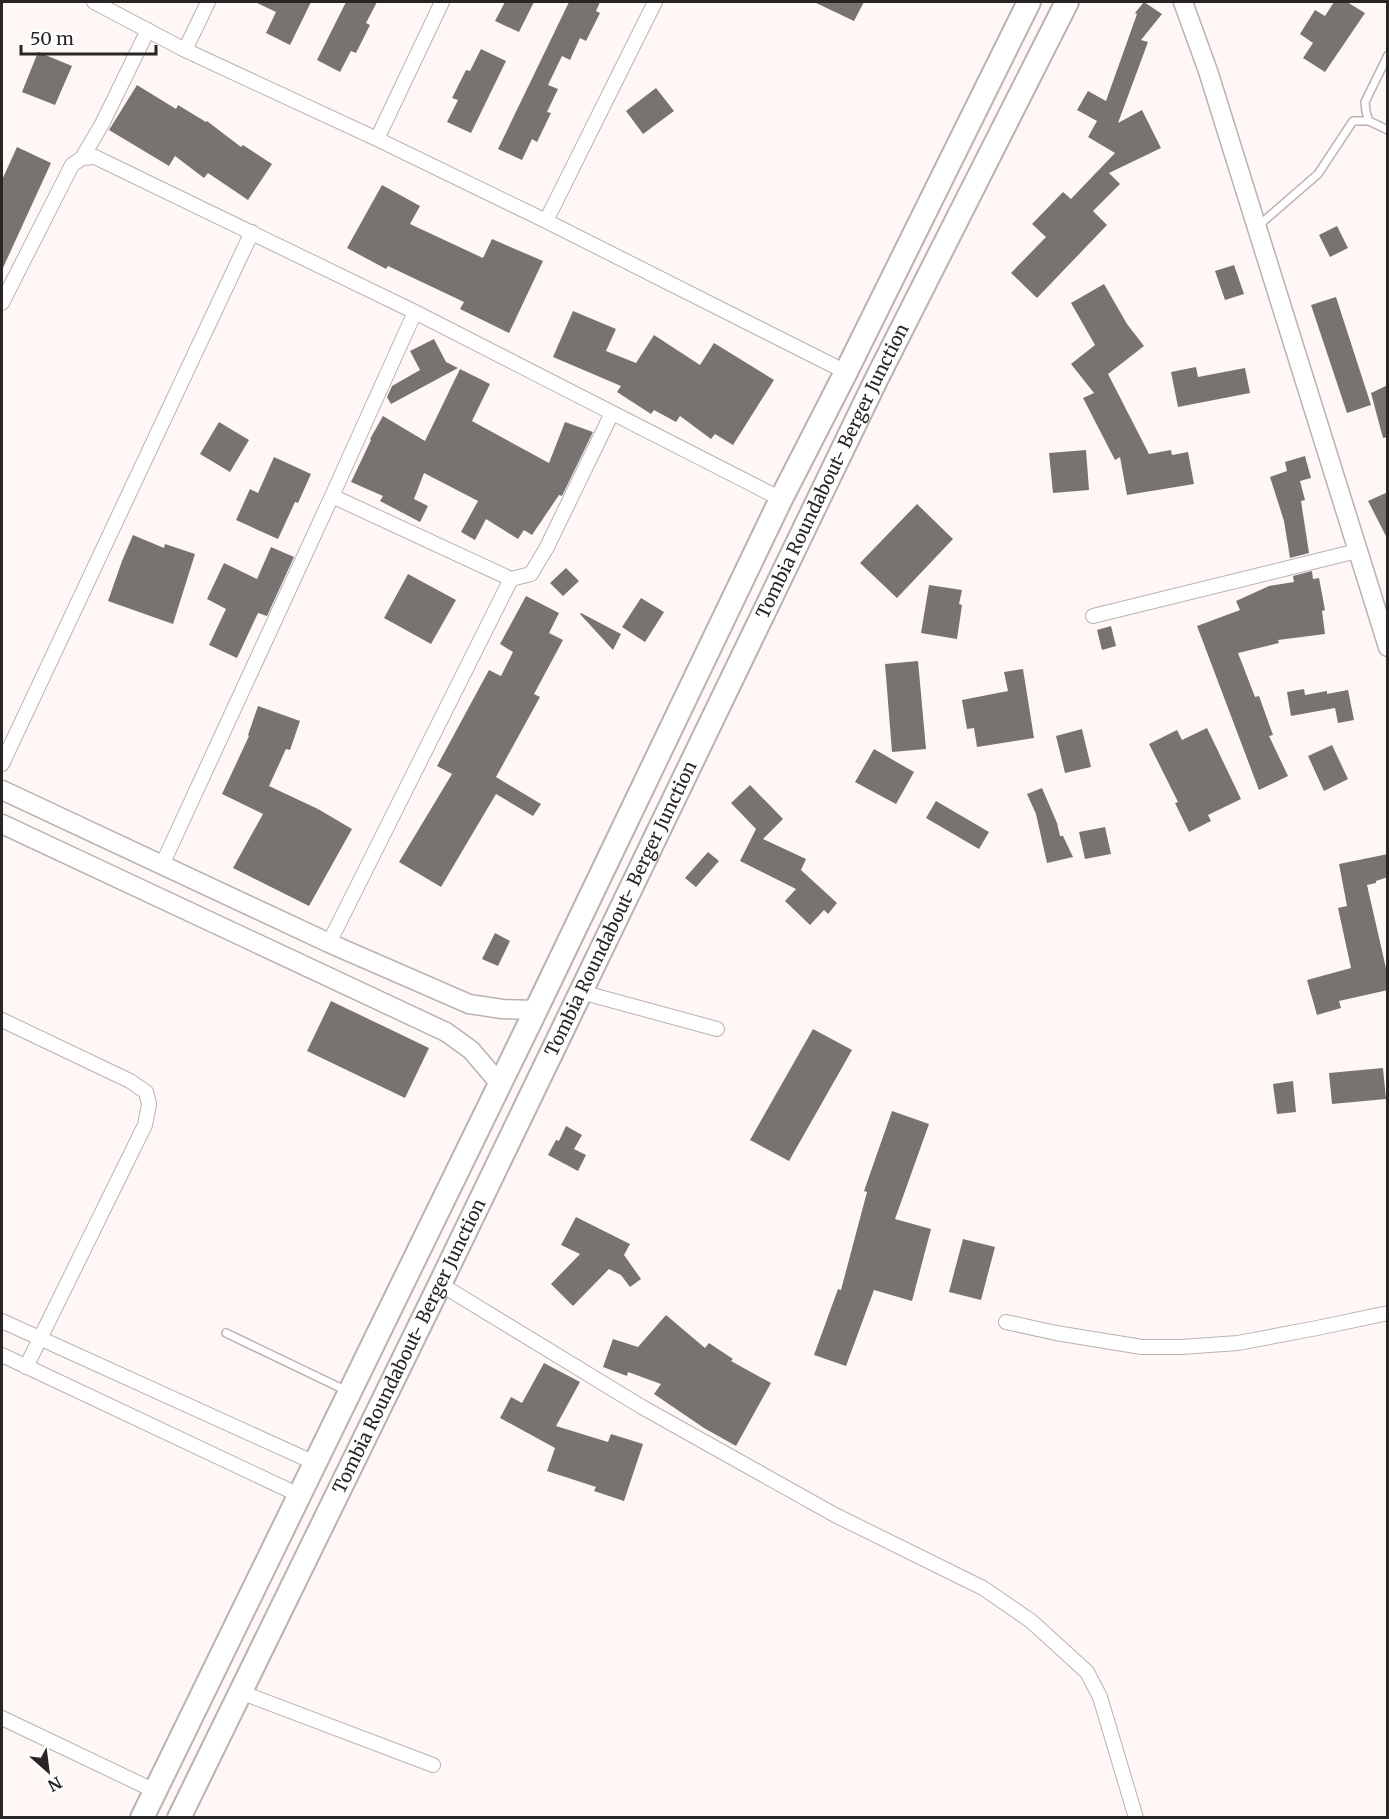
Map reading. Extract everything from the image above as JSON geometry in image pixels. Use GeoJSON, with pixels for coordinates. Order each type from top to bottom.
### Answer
{"type":"FeatureCollection","features":[{"type":"Feature","properties":{"kind":"main road","name":"Tombia Roundabout- Berger Junction"},"geometry":{"type":"LineString","coordinates":[[142,1818],[782,499],[1029,2]]}},
{"type":"Feature","properties":{"kind":"main road","name":"Tombia Roundabout- Berger Junction"},"geometry":{"type":"LineString","coordinates":[[179,1818],[440,1284],[871,391],[1067,2]]}},
{"type":"Feature","properties":{"kind":"street"},"geometry":{"type":"LineString","coordinates":[[94,2],[185,50],[546,221],[846,372]]}},
{"type":"Feature","properties":{"kind":"street"},"geometry":{"type":"LineString","coordinates":[[185,50],[208,2]]}},
{"type":"Feature","properties":{"kind":"street"},"geometry":{"type":"LineString","coordinates":[[377,139],[442,2]]}},
{"type":"Feature","properties":{"kind":"street"},"geometry":{"type":"LineString","coordinates":[[546,221],[655,2]]}},
{"type":"Feature","properties":{"kind":"street"},"geometry":{"type":"LineString","coordinates":[[1183,2],[1208,71],[1388,648]]}},
{"type":"Feature","properties":{"kind":"street"},"geometry":{"type":"LineString","coordinates":[[2,303],[72,165],[82,158],[148,30]]}},
{"type":"Feature","properties":{"kind":"street"},"geometry":{"type":"LineString","coordinates":[[82,158],[95,157],[252,232],[415,312],[782,499]]}},
{"type":"Feature","properties":{"kind":"street"},"geometry":{"type":"LineString","coordinates":[[2,764],[252,232]]}},
{"type":"Feature","properties":{"kind":"street"},"geometry":{"type":"LineString","coordinates":[[162,865],[415,312]]}},
{"type":"Feature","properties":{"kind":"street"},"geometry":{"type":"LineString","coordinates":[[332,496],[511,579],[531,573],[547,547],[612,413]]}},
{"type":"Feature","properties":{"kind":"street"},"geometry":{"type":"LineString","coordinates":[[1093,616],[1357,551]]}},
{"type":"Feature","properties":{"kind":"street"},"geometry":{"type":"LineString","coordinates":[[329,943],[511,579]]}},
{"type":"Feature","properties":{"kind":"street"},"geometry":{"type":"LineString","coordinates":[[2,790],[329,943],[469,1004],[502,1009],[536,1010]]}},
{"type":"Feature","properties":{"kind":"street"},"geometry":{"type":"LineString","coordinates":[[2,824],[446,1032],[471,1050],[500,1084]]}},
{"type":"Feature","properties":{"kind":"street"},"geometry":{"type":"LineString","coordinates":[[581,992],[717,1029]]}},
{"type":"Feature","properties":{"kind":"street"},"geometry":{"type":"LineString","coordinates":[[2,1020],[130,1081],[146,1092],[149,1104],[145,1125],[26,1367]]}},
{"type":"Feature","properties":{"kind":"street"},"geometry":{"type":"LineString","coordinates":[[440,1284],[642,1407],[835,1515],[983,1588],[1031,1621],[1087,1672],[1100,1697],[1136,1818]]}},
{"type":"Feature","properties":{"kind":"street"},"geometry":{"type":"LineString","coordinates":[[1006,1322],[1142,1347],[1181,1347],[1238,1343],[1388,1313]]}},
{"type":"Feature","properties":{"kind":"street"},"geometry":{"type":"LineString","coordinates":[[2,1322],[315,1463]]}},
{"type":"Feature","properties":{"kind":"street"},"geometry":{"type":"LineString","coordinates":[[2,1355],[299,1495]]}},
{"type":"Feature","properties":{"kind":"street"},"geometry":{"type":"LineString","coordinates":[[240,1692],[433,1765]]}},
{"type":"Feature","properties":{"kind":"street"},"geometry":{"type":"LineString","coordinates":[[2,1718],[155,1791]]}},
{"type":"Feature","properties":{"kind":"lane"},"geometry":{"type":"LineString","coordinates":[[1369,121],[1365,102],[1388,55]]}},
{"type":"Feature","properties":{"kind":"lane"},"geometry":{"type":"LineString","coordinates":[[1257,227],[1318,174],[1353,121],[1369,121],[1388,130]]}},
{"type":"Feature","properties":{"kind":"lane"},"geometry":{"type":"LineString","coordinates":[[226,1333],[350,1392]]}},
{"type":"Feature","properties":{"kind":"building"},"geometry":{"type":"Polygon","coordinates":[[[255,2],[311,2],[290,45],[266,33],[276,12],[255,2]]]}},
{"type":"Feature","properties":{"kind":"building"},"geometry":{"type":"Polygon","coordinates":[[[346,2],[377,2],[366,23],[370,25],[356,53],[351,51],[340,72],[317,60],[346,2]]]}},
{"type":"Feature","properties":{"kind":"building"},"geometry":{"type":"Polygon","coordinates":[[[505,2],[534,2],[519,32],[495,21],[505,2]]]}},
{"type":"Feature","properties":{"kind":"building"},"geometry":{"type":"Polygon","coordinates":[[[569,2],[600,2],[596,11],[600,13],[586,41],[580,38],[570,60],[562,56],[548,85],[558,89],[547,112],[551,113],[537,142],[532,139],[522,160],[498,149],[569,2]]]}},
{"type":"Feature","properties":{"kind":"building"},"geometry":{"type":"Polygon","coordinates":[[[814,2],[864,2],[854,21],[814,2]]]}},
{"type":"Feature","properties":{"kind":"building"},"geometry":{"type":"Polygon","coordinates":[[[1144,2],[1162,14],[1141,40],[1148,42],[1118,123],[1142,110],[1161,148],[1109,173],[1120,184],[1093,211],[1107,225],[1037,298],[1011,273],[1046,237],[1032,224],[1063,192],[1071,199],[1115,153],[1088,137],[1097,121],[1077,110],[1088,91],[1106,101],[1137,14],[1135,13],[1144,2]]]}},
{"type":"Feature","properties":{"kind":"building"},"geometry":{"type":"Polygon","coordinates":[[[1334,2],[1347,2],[1365,13],[1325,72],[1303,58],[1313,43],[1300,34],[1315,10],[1325,16],[1334,2]]]}},
{"type":"Feature","properties":{"kind":"building"},"geometry":{"type":"Polygon","coordinates":[[[481,49],[506,61],[471,133],[447,122],[458,100],[452,98],[466,70],[470,71],[481,49]]]}},
{"type":"Feature","properties":{"kind":"building"},"geometry":{"type":"Polygon","coordinates":[[[38,52],[72,66],[55,105],[22,92],[38,52]]]}},
{"type":"Feature","properties":{"kind":"building"},"geometry":{"type":"Polygon","coordinates":[[[137,85],[176,109],[178,105],[207,121],[241,147],[243,145],[272,164],[248,200],[208,173],[204,178],[175,156],[169,166],[109,130],[137,85]]]}},
{"type":"Feature","properties":{"kind":"building"},"geometry":{"type":"Polygon","coordinates":[[[656,88],[674,111],[643,134],[626,111],[656,88]]]}},
{"type":"Feature","properties":{"kind":"building"},"geometry":{"type":"Polygon","coordinates":[[[17,147],[51,163],[2,270],[2,180],[17,147]]]}},
{"type":"Feature","properties":{"kind":"building"},"geometry":{"type":"Polygon","coordinates":[[[382,185],[420,206],[410,224],[483,258],[492,239],[543,261],[509,333],[460,309],[464,302],[388,266],[386,269],[347,248],[382,185]]]}},
{"type":"Feature","properties":{"kind":"building"},"geometry":{"type":"Polygon","coordinates":[[[1337,226],[1348,248],[1330,257],[1319,235],[1337,226]]]}},
{"type":"Feature","properties":{"kind":"building"},"geometry":{"type":"Polygon","coordinates":[[[1234,265],[1244,294],[1225,300],[1215,271],[1234,265]]]}},
{"type":"Feature","properties":{"kind":"building"},"geometry":{"type":"Polygon","coordinates":[[[1104,284],[1127,324],[1144,346],[1108,374],[1149,454],[1171,450],[1172,455],[1188,452],[1194,484],[1127,495],[1120,457],[1115,460],[1083,398],[1094,393],[1071,364],[1095,345],[1071,303],[1104,284]]]}},
{"type":"Feature","properties":{"kind":"building"},"geometry":{"type":"Polygon","coordinates":[[[1336,297],[1371,405],[1347,413],[1311,305],[1336,297]]]}},
{"type":"Feature","properties":{"kind":"building"},"geometry":{"type":"Polygon","coordinates":[[[573,311],[616,329],[606,351],[636,363],[654,335],[700,365],[714,343],[774,380],[733,445],[715,434],[711,439],[680,416],[676,422],[654,410],[651,414],[617,392],[621,386],[553,357],[573,311]]]}},
{"type":"Feature","properties":{"kind":"building"},"geometry":{"type":"Polygon","coordinates":[[[434,339],[446,362],[458,368],[391,404],[387,397],[392,386],[420,370],[410,351],[434,339]]]}},
{"type":"Feature","properties":{"kind":"building"},"geometry":{"type":"Polygon","coordinates":[[[1196,367],[1198,377],[1245,368],[1250,393],[1178,407],[1171,372],[1196,367]]]}},
{"type":"Feature","properties":{"kind":"building"},"geometry":{"type":"Polygon","coordinates":[[[460,369],[490,384],[472,421],[549,463],[565,422],[593,432],[562,496],[559,495],[532,535],[524,530],[518,539],[486,519],[475,540],[461,532],[478,501],[424,473],[414,499],[428,506],[420,522],[380,501],[383,496],[351,482],[383,416],[425,441],[460,369]]]}},
{"type":"Feature","properties":{"kind":"building"},"geometry":{"type":"Polygon","coordinates":[[[1388,385],[1388,437],[1383,438],[1371,393],[1388,385]]]}},
{"type":"Feature","properties":{"kind":"building"},"geometry":{"type":"Polygon","coordinates":[[[219,422],[249,440],[230,472],[200,454],[219,422]]]}},
{"type":"Feature","properties":{"kind":"building"},"geometry":{"type":"Polygon","coordinates":[[[1086,450],[1089,490],[1053,493],[1049,453],[1086,450]]]}},
{"type":"Feature","properties":{"kind":"building"},"geometry":{"type":"Polygon","coordinates":[[[1305,456],[1311,478],[1300,481],[1305,500],[1301,501],[1309,553],[1290,558],[1284,521],[1270,477],[1287,471],[1285,462],[1305,456]]]}},
{"type":"Feature","properties":{"kind":"building"},"geometry":{"type":"Polygon","coordinates":[[[274,457],[311,474],[278,539],[236,520],[250,489],[258,493],[274,457]]]}},
{"type":"Feature","properties":{"kind":"building"},"geometry":{"type":"Polygon","coordinates":[[[1388,492],[1388,540],[1368,501],[1388,492]]]}},
{"type":"Feature","properties":{"kind":"building"},"geometry":{"type":"Polygon","coordinates":[[[917,504],[953,539],[897,598],[860,563],[917,504]]]}},
{"type":"Feature","properties":{"kind":"building"},"geometry":{"type":"Polygon","coordinates":[[[133,535],[164,548],[165,544],[195,554],[173,624],[108,601],[133,535]]]}},
{"type":"Feature","properties":{"kind":"building"},"geometry":{"type":"Polygon","coordinates":[[[271,547],[294,557],[267,616],[258,613],[237,658],[209,645],[226,609],[207,599],[224,563],[257,579],[271,547]]]}},
{"type":"Feature","properties":{"kind":"building"},"geometry":{"type":"Polygon","coordinates":[[[566,568],[579,581],[563,596],[550,583],[566,568]]]}},
{"type":"Feature","properties":{"kind":"building"},"geometry":{"type":"Polygon","coordinates":[[[1312,571],[1313,579],[1319,578],[1325,610],[1322,611],[1325,634],[1278,640],[1279,643],[1238,653],[1255,697],[1259,696],[1273,735],[1269,736],[1288,776],[1259,790],[1197,626],[1240,610],[1236,601],[1269,586],[1294,582],[1293,576],[1312,571]]]}},
{"type":"Feature","properties":{"kind":"building"},"geometry":{"type":"Polygon","coordinates":[[[408,574],[456,600],[431,644],[384,618],[408,574]]]}},
{"type":"Feature","properties":{"kind":"building"},"geometry":{"type":"Polygon","coordinates":[[[929,585],[962,590],[957,639],[921,633],[929,585]]]}},
{"type":"Feature","properties":{"kind":"building"},"geometry":{"type":"Polygon","coordinates":[[[526,596],[559,613],[549,633],[563,640],[534,694],[540,697],[496,777],[541,804],[533,816],[496,794],[441,887],[399,862],[452,774],[437,766],[489,670],[501,676],[513,652],[500,644],[526,596]]]}},
{"type":"Feature","properties":{"kind":"building"},"geometry":{"type":"Polygon","coordinates":[[[641,598],[664,612],[645,642],[622,627],[641,598]]]}},
{"type":"Feature","properties":{"kind":"building"},"geometry":{"type":"Polygon","coordinates":[[[580,614],[621,634],[613,650],[580,614]]]}},
{"type":"Feature","properties":{"kind":"building"},"geometry":{"type":"Polygon","coordinates":[[[1111,626],[1116,646],[1102,650],[1097,630],[1111,626]]]}},
{"type":"Feature","properties":{"kind":"building"},"geometry":{"type":"Polygon","coordinates":[[[918,661],[926,749],[892,752],[885,664],[918,661]]]}},
{"type":"Feature","properties":{"kind":"building"},"geometry":{"type":"Polygon","coordinates":[[[1023,669],[1034,738],[977,747],[974,728],[967,729],[962,700],[1008,691],[1004,672],[1023,669]]]}},
{"type":"Feature","properties":{"kind":"building"},"geometry":{"type":"Polygon","coordinates":[[[1304,689],[1305,695],[1348,690],[1354,720],[1338,723],[1335,708],[1291,716],[1287,692],[1304,689]]]}},
{"type":"Feature","properties":{"kind":"building"},"geometry":{"type":"Polygon","coordinates":[[[258,706],[300,721],[290,750],[286,749],[269,786],[318,809],[352,829],[309,906],[233,868],[263,814],[222,794],[249,736],[258,706]]]}},
{"type":"Feature","properties":{"kind":"building"},"geometry":{"type":"Polygon","coordinates":[[[1207,728],[1241,799],[1208,815],[1211,821],[1189,832],[1175,803],[1178,802],[1149,744],[1177,730],[1182,740],[1207,728]]]}},
{"type":"Feature","properties":{"kind":"building"},"geometry":{"type":"Polygon","coordinates":[[[1082,729],[1091,767],[1065,773],[1056,736],[1082,729]]]}},
{"type":"Feature","properties":{"kind":"building"},"geometry":{"type":"Polygon","coordinates":[[[1332,745],[1348,779],[1324,791],[1308,756],[1332,745]]]}},
{"type":"Feature","properties":{"kind":"building"},"geometry":{"type":"Polygon","coordinates":[[[874,749],[914,772],[896,804],[855,782],[874,749]]]}},
{"type":"Feature","properties":{"kind":"building"},"geometry":{"type":"Polygon","coordinates":[[[750,785],[783,819],[763,839],[806,859],[801,870],[837,903],[828,914],[824,910],[810,925],[785,901],[796,889],[740,861],[756,829],[731,803],[750,785]]]}},
{"type":"Feature","properties":{"kind":"building"},"geometry":{"type":"Polygon","coordinates":[[[1042,788],[1060,836],[1063,836],[1073,857],[1047,863],[1036,814],[1027,794],[1042,788]]]}},
{"type":"Feature","properties":{"kind":"building"},"geometry":{"type":"Polygon","coordinates":[[[936,801],[989,832],[979,849],[926,818],[936,801]]]}},
{"type":"Feature","properties":{"kind":"building"},"geometry":{"type":"Polygon","coordinates":[[[1105,827],[1111,854],[1085,859],[1079,832],[1105,827]]]}},
{"type":"Feature","properties":{"kind":"building"},"geometry":{"type":"Polygon","coordinates":[[[708,852],[719,861],[696,887],[685,878],[708,852]]]}},
{"type":"Feature","properties":{"kind":"building"},"geometry":{"type":"Polygon","coordinates":[[[1388,854],[1388,877],[1367,885],[1388,977],[1388,990],[1339,1001],[1341,1008],[1317,1015],[1307,980],[1351,968],[1338,908],[1347,906],[1339,864],[1388,854]]]}},
{"type":"Feature","properties":{"kind":"building"},"geometry":{"type":"Polygon","coordinates":[[[495,933],[510,941],[498,966],[482,959],[495,933]]]}},
{"type":"Feature","properties":{"kind":"building"},"geometry":{"type":"Polygon","coordinates":[[[331,1001],[429,1048],[405,1098],[307,1051],[331,1001]]]}},
{"type":"Feature","properties":{"kind":"building"},"geometry":{"type":"Polygon","coordinates":[[[813,1029],[852,1050],[789,1161],[750,1140],[813,1029]]]}},
{"type":"Feature","properties":{"kind":"building"},"geometry":{"type":"Polygon","coordinates":[[[1383,1068],[1386,1099],[1332,1104],[1329,1073],[1383,1068]]]}},
{"type":"Feature","properties":{"kind":"building"},"geometry":{"type":"Polygon","coordinates":[[[1293,1081],[1296,1112],[1277,1114],[1273,1084],[1293,1081]]]}},
{"type":"Feature","properties":{"kind":"building"},"geometry":{"type":"Polygon","coordinates":[[[892,1111],[929,1124],[895,1219],[931,1229],[912,1301],[874,1290],[846,1366],[814,1355],[838,1289],[841,1290],[867,1192],[864,1191],[892,1111]]]}},
{"type":"Feature","properties":{"kind":"building"},"geometry":{"type":"Polygon","coordinates":[[[566,1126],[582,1135],[574,1149],[586,1155],[578,1171],[548,1155],[556,1140],[559,1141],[566,1126]]]}},
{"type":"Feature","properties":{"kind":"building"},"geometry":{"type":"Polygon","coordinates":[[[576,1217],[630,1244],[624,1255],[641,1279],[630,1287],[621,1275],[609,1269],[573,1306],[551,1284],[580,1254],[561,1245],[576,1217]]]}},
{"type":"Feature","properties":{"kind":"building"},"geometry":{"type":"Polygon","coordinates":[[[963,1239],[995,1247],[981,1300],[949,1292],[963,1239]]]}},
{"type":"Feature","properties":{"kind":"building"},"geometry":{"type":"Polygon","coordinates":[[[666,1315],[705,1348],[709,1343],[733,1359],[731,1361],[771,1383],[736,1446],[704,1428],[654,1394],[661,1384],[628,1372],[627,1376],[603,1367],[613,1339],[638,1347],[666,1315]]]}},
{"type":"Feature","properties":{"kind":"building"},"geometry":{"type":"Polygon","coordinates":[[[544,1363],[580,1382],[556,1426],[608,1442],[611,1434],[643,1444],[624,1501],[594,1491],[596,1487],[547,1471],[555,1448],[500,1418],[511,1397],[522,1403],[544,1363]]]}}]}
